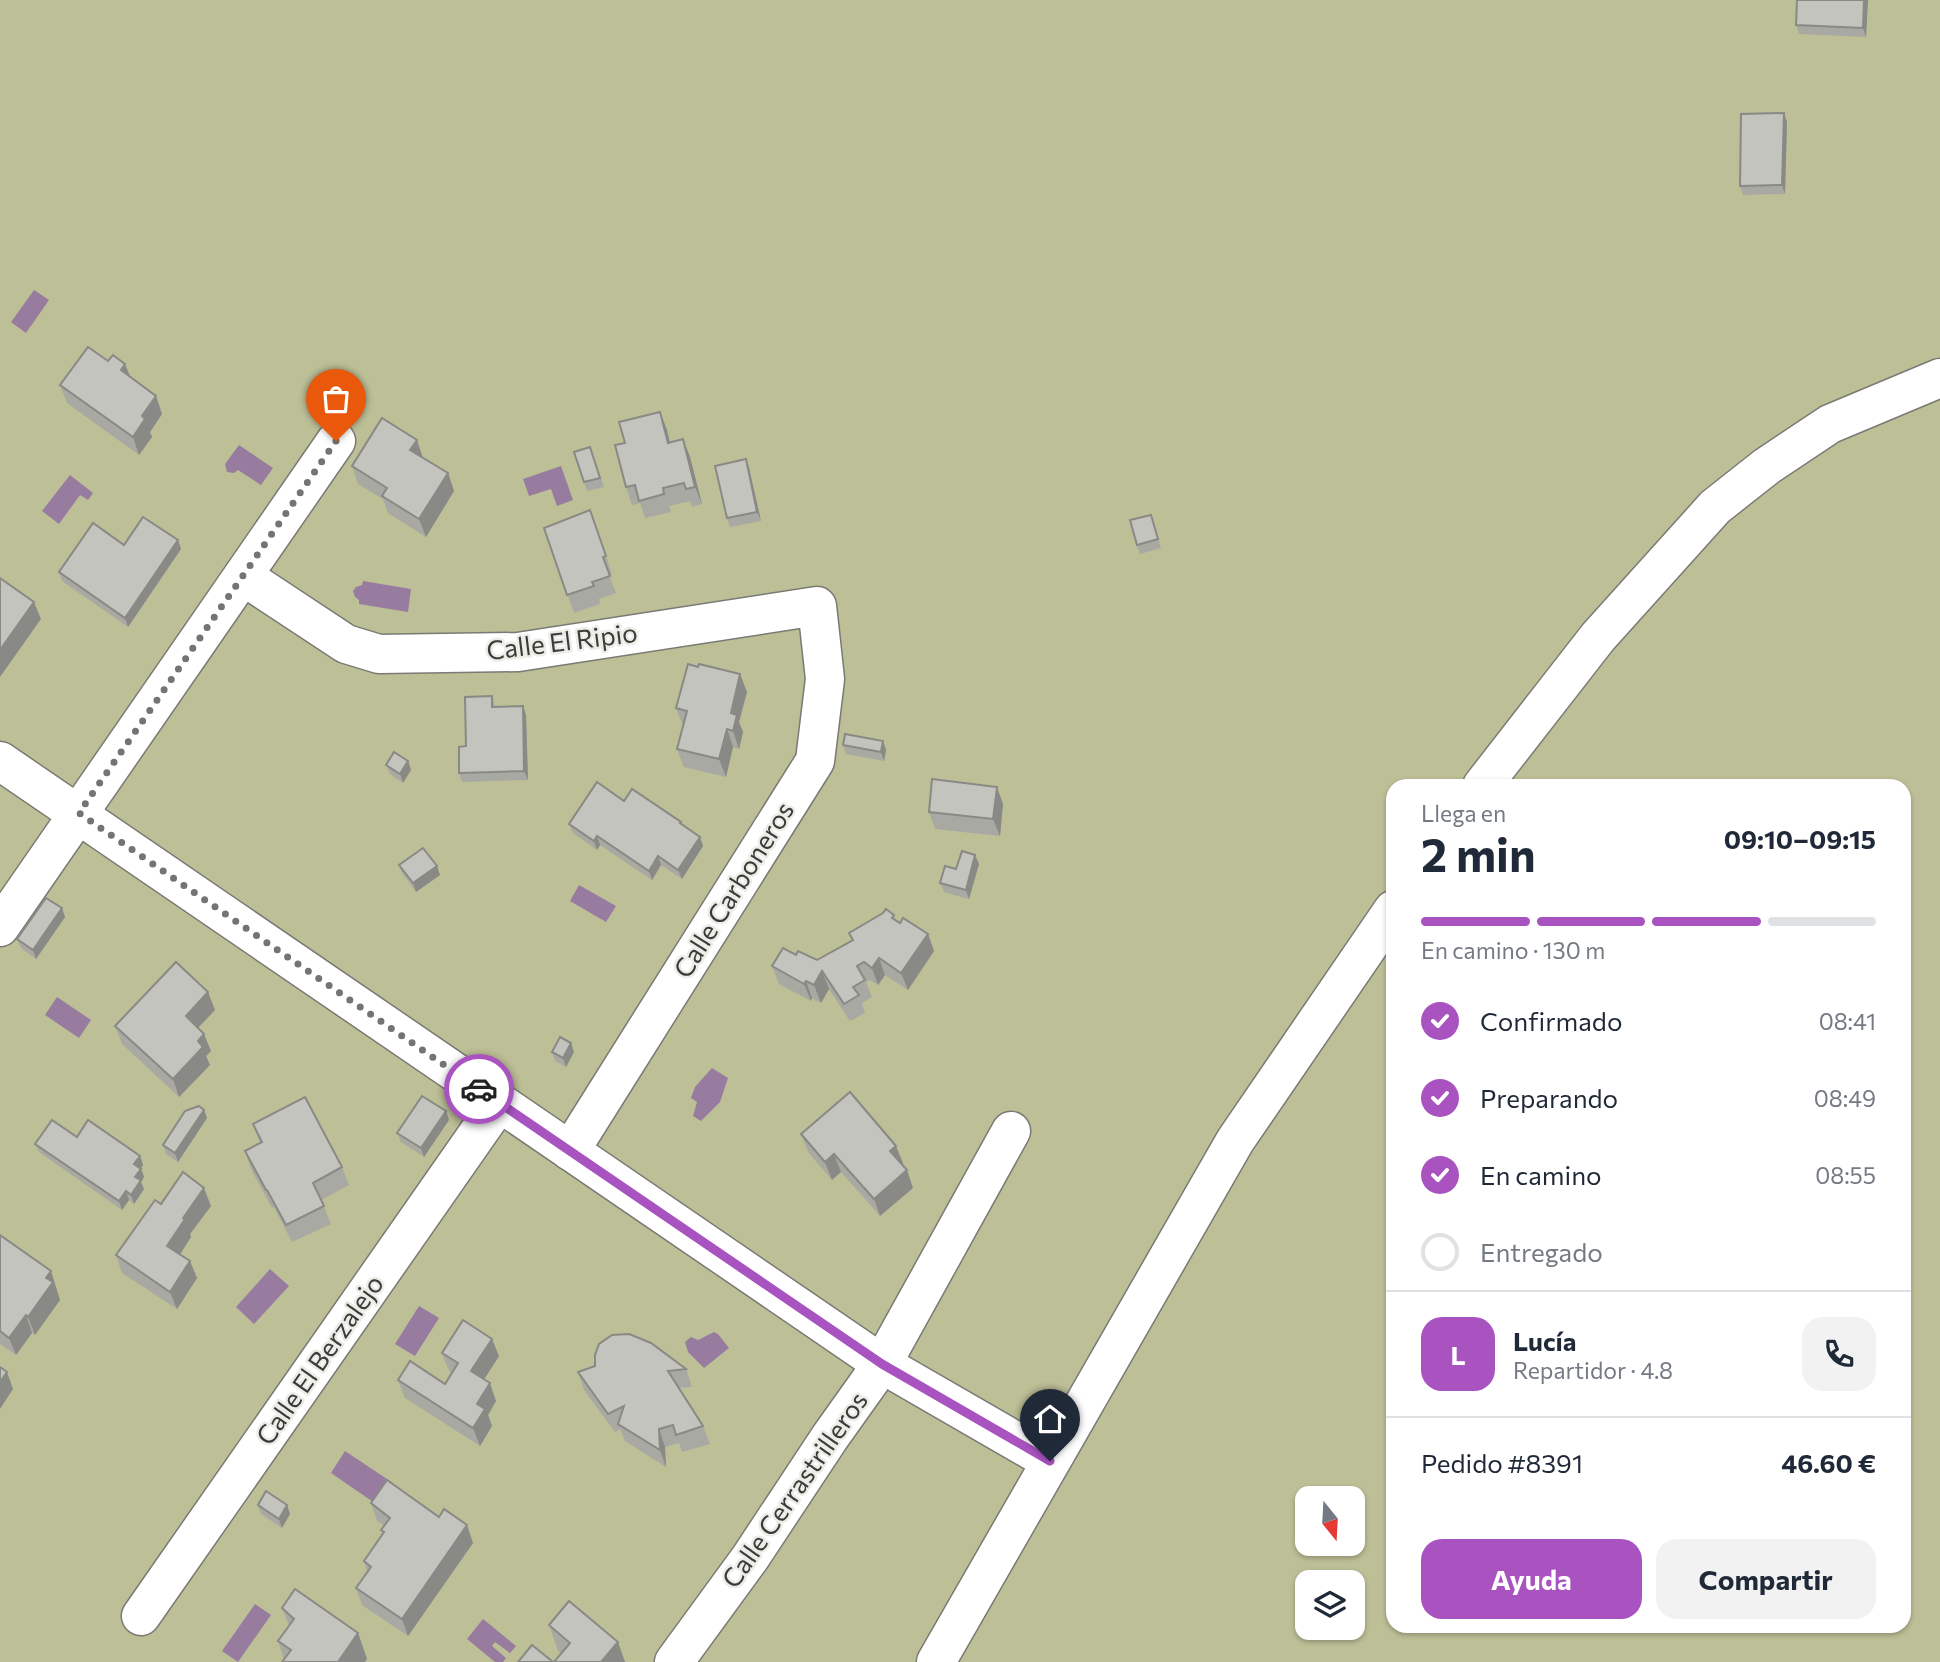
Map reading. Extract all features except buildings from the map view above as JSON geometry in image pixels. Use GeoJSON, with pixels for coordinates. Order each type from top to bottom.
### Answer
{"type":"FeatureCollection","features":[{"type":"Feature","properties":{"kind":"street"},"geometry":{"type":"LineString","coordinates":[[1487,779],[1598,636],[1716,507],[1767,466],[1830,424],[1940,378]]}},
{"type":"Feature","properties":{"kind":"street"},"geometry":{"type":"LineString","coordinates":[[0,927],[336,441]]}},
{"type":"Feature","properties":{"kind":"street","name":"Calle El Ripio"},"geometry":{"type":"LineString","coordinates":[[243,576],[346,644],[379,654],[518,652],[817,606]]}},
{"type":"Feature","properties":{"kind":"street","name":"Calle Carboneros"},"geometry":{"type":"LineString","coordinates":[[570,1151],[815,761],[825,679],[817,606]]}},
{"type":"Feature","properties":{"kind":"street"},"geometry":{"type":"LineString","coordinates":[[0,761],[882,1364],[1050,1461]]}},
{"type":"Feature","properties":{"kind":"street"},"geometry":{"type":"LineString","coordinates":[[936,1662],[1235,1141],[1386,920]]}},
{"type":"Feature","properties":{"kind":"street","name":"Calle El Berzalejo"},"geometry":{"type":"LineString","coordinates":[[141,1616],[499,1103]]}},
{"type":"Feature","properties":{"kind":"street","name":"Calle Cerrastrilleros"},"geometry":{"type":"LineString","coordinates":[[674,1662],[750,1558],[882,1364],[1012,1131]]}},
{"type":"Feature","properties":{"kind":"green space"},"geometry":{"type":"Polygon","coordinates":[[[0,0],[1940,0],[1940,1662],[0,1662],[0,0]]]}},
{"type":"Feature","properties":{"kind":"shaded area"},"geometry":{"type":"Polygon","coordinates":[[[34,290],[49,300],[26,333],[11,322],[34,290]]]}},
{"type":"Feature","properties":{"kind":"shaded area"},"geometry":{"type":"Polygon","coordinates":[[[239,445],[273,468],[261,485],[238,470],[234,473],[227,472],[225,464],[239,445]]]}},
{"type":"Feature","properties":{"kind":"shaded area"},"geometry":{"type":"Polygon","coordinates":[[[561,466],[573,500],[557,506],[551,489],[529,496],[523,479],[561,466]]]}},
{"type":"Feature","properties":{"kind":"shaded area"},"geometry":{"type":"Polygon","coordinates":[[[70,475],[93,493],[88,500],[80,495],[59,524],[42,511],[70,475]]]}},
{"type":"Feature","properties":{"kind":"shaded area"},"geometry":{"type":"Polygon","coordinates":[[[363,581],[411,589],[408,612],[359,604],[353,591],[362,585],[363,581]]]}},
{"type":"Feature","properties":{"kind":"shaded area"},"geometry":{"type":"Polygon","coordinates":[[[579,885],[616,906],[606,922],[570,901],[579,885]]]}},
{"type":"Feature","properties":{"kind":"shaded area"},"geometry":{"type":"Polygon","coordinates":[[[57,997],[91,1020],[79,1038],[45,1015],[57,997]]]}},
{"type":"Feature","properties":{"kind":"shaded area"},"geometry":{"type":"Polygon","coordinates":[[[712,1068],[728,1078],[720,1102],[701,1121],[693,1116],[697,1102],[691,1098],[695,1087],[712,1068]]]}},
{"type":"Feature","properties":{"kind":"shaded area"},"geometry":{"type":"Polygon","coordinates":[[[270,1269],[289,1286],[254,1324],[236,1307],[270,1269]]]}},
{"type":"Feature","properties":{"kind":"shaded area"},"geometry":{"type":"Polygon","coordinates":[[[419,1306],[439,1318],[415,1356],[395,1344],[419,1306]]]}},
{"type":"Feature","properties":{"kind":"shaded area"},"geometry":{"type":"Polygon","coordinates":[[[714,1332],[729,1348],[704,1368],[688,1352],[685,1342],[691,1337],[698,1340],[714,1332]]]}},
{"type":"Feature","properties":{"kind":"shaded area"},"geometry":{"type":"Polygon","coordinates":[[[345,1451],[390,1481],[379,1497],[379,1506],[331,1473],[345,1451]]]}},
{"type":"Feature","properties":{"kind":"shaded area"},"geometry":{"type":"Polygon","coordinates":[[[255,1604],[271,1615],[238,1662],[222,1651],[255,1604]]]}},
{"type":"Feature","properties":{"kind":"shaded area"},"geometry":{"type":"Polygon","coordinates":[[[483,1619],[516,1646],[510,1653],[495,1642],[492,1646],[506,1658],[503,1662],[495,1662],[467,1639],[483,1619]]]}},
{"type":"Feature","properties":{"kind":"way so far"},"geometry":{"type":"LineString","coordinates":[[336,441],[79,813],[479,1089]]}},
{"type":"Feature","properties":{"kind":"route"},"geometry":{"type":"LineString","coordinates":[[479,1089],[882,1364],[1050,1461]]}}]}
